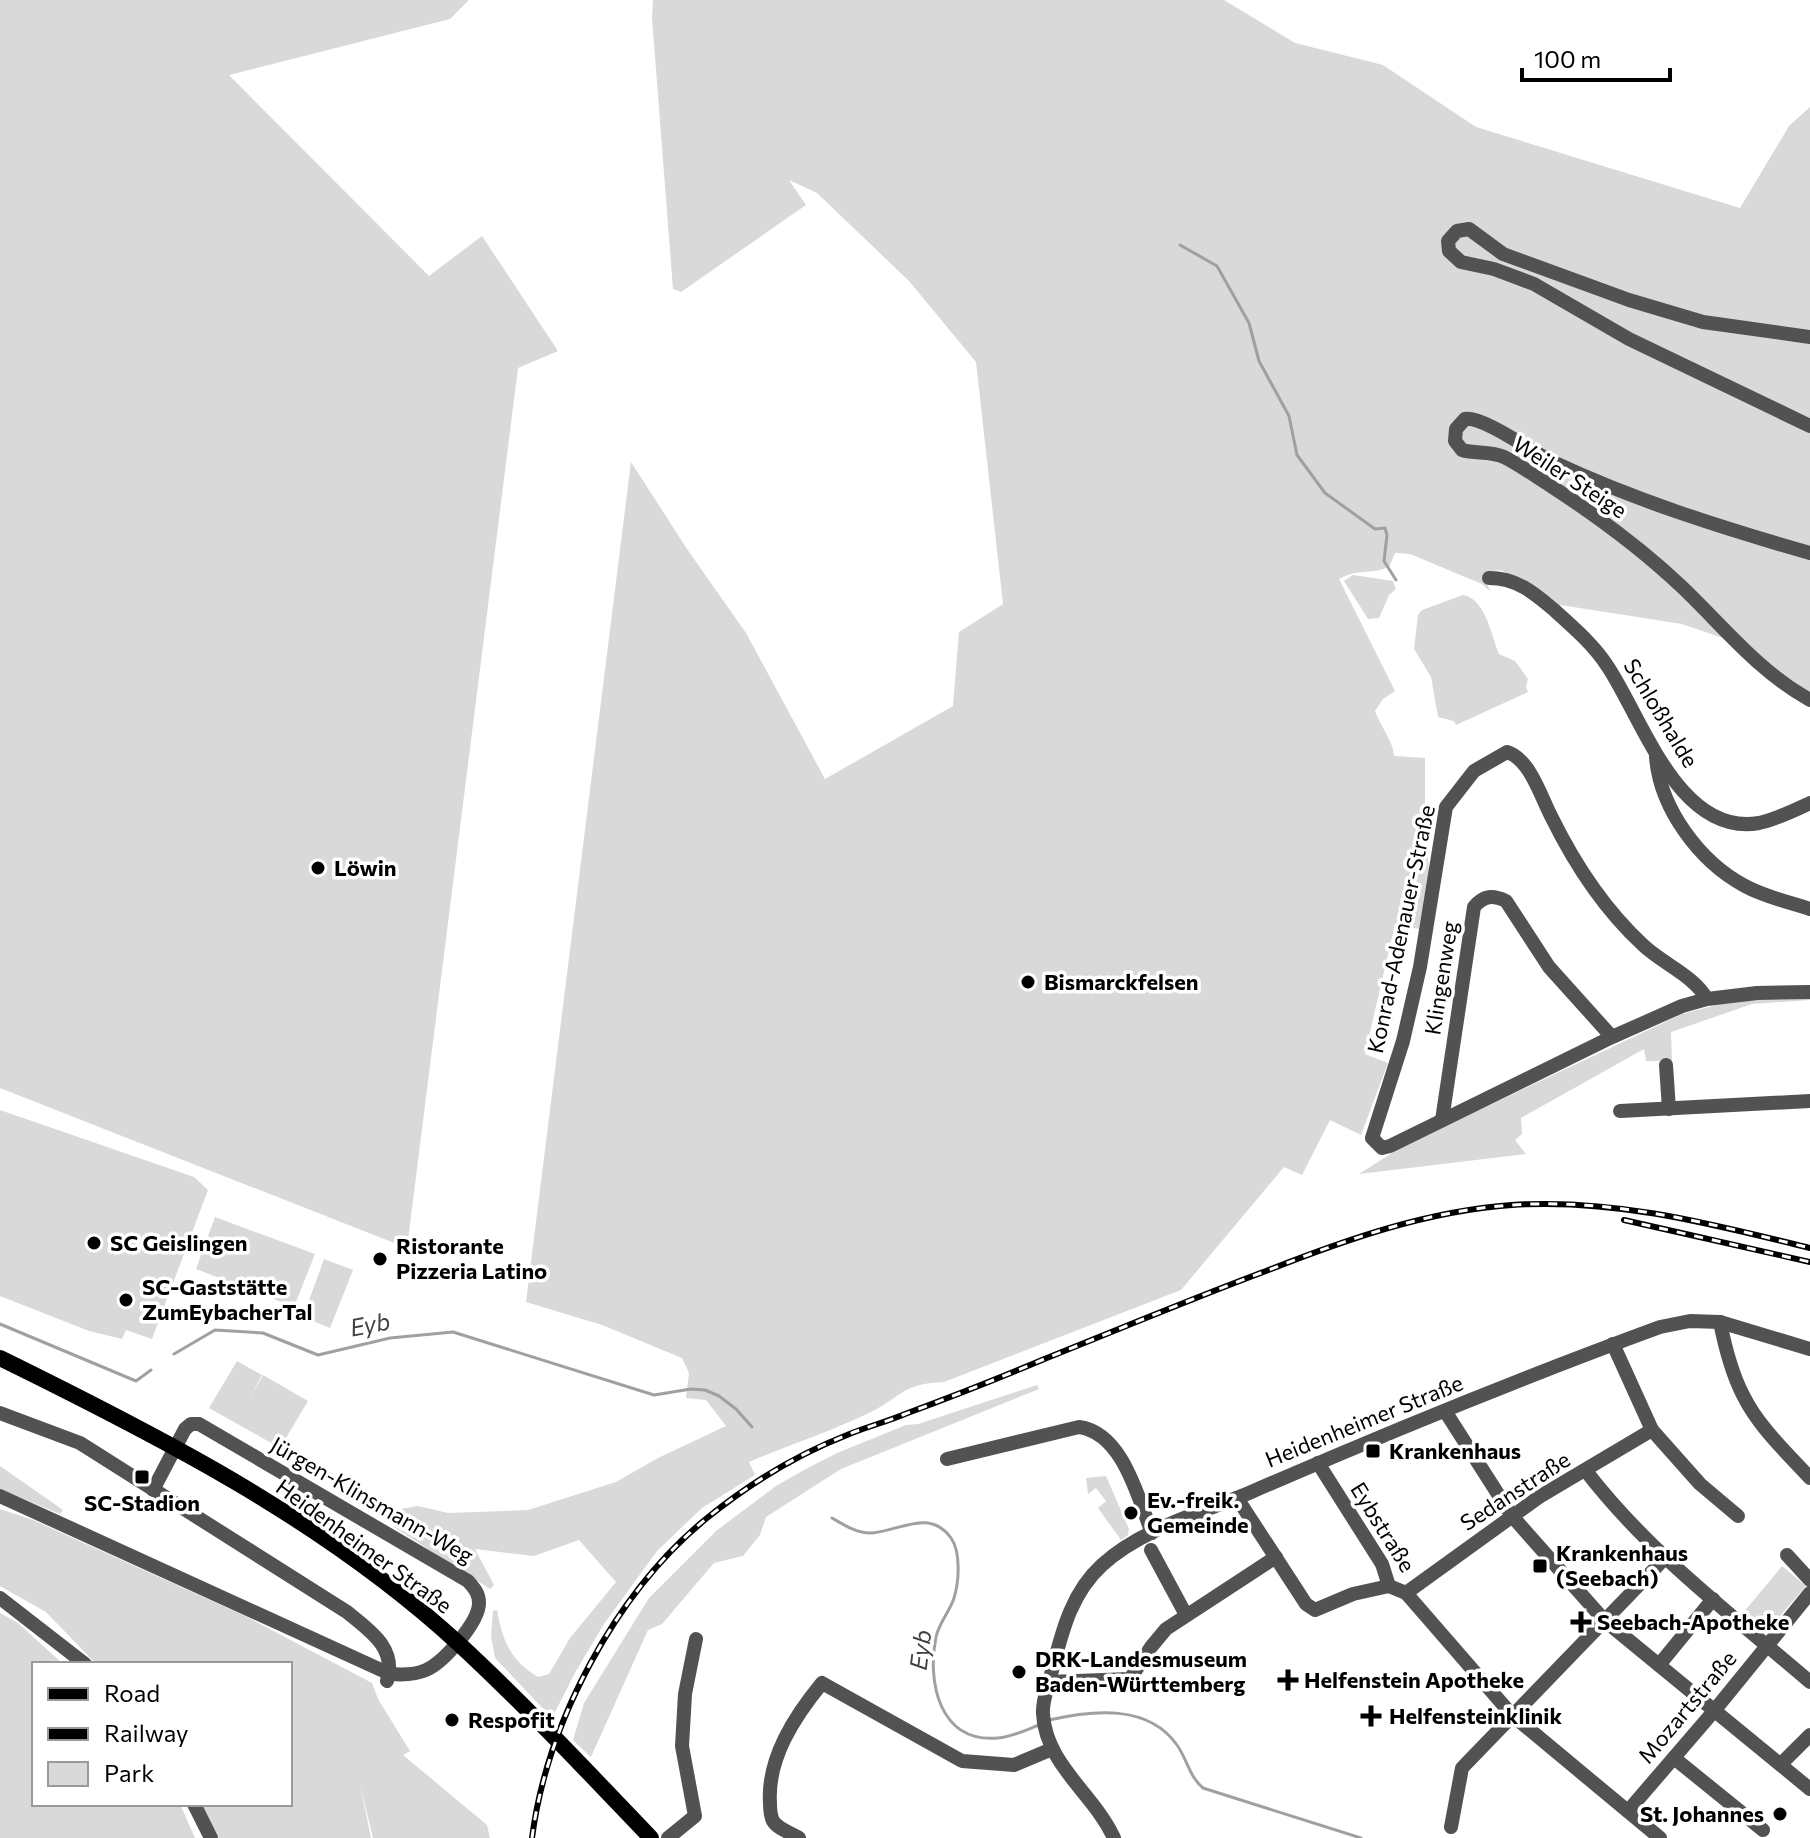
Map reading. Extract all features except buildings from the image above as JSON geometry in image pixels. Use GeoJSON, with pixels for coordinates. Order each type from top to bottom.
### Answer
{"type":"FeatureCollection","features":[{"type":"Feature","properties":{"kind":"main road","name":"Heidenheimer Straße"},"geometry":{"type":"LineString","coordinates":[[0,1358],[186,1454],[322,1537],[458,1643],[651,1838]]}},
{"type":"Feature","properties":{"kind":"street"},"geometry":{"type":"LineString","coordinates":[[1810,337],[1703,322],[1629,300],[1503,254],[1469,229],[1457,231],[1448,241],[1449,251],[1458,261],[1494,269],[1534,284],[1614,332],[1810,426]]}},
{"type":"Feature","properties":{"kind":"street","name":"Weiler Steige"},"geometry":{"type":"LineString","coordinates":[[1810,553],[1724,528],[1617,489],[1538,454],[1477,419],[1463,420],[1456,429],[1455,441],[1462,450],[1507,459],[1621,536],[1681,587],[1754,661],[1810,700]]}},
{"type":"Feature","properties":{"kind":"street","name":"Schloßhalde"},"geometry":{"type":"LineString","coordinates":[[1489,578],[1507,578],[1536,595],[1589,643],[1606,664],[1656,754],[1684,794],[1714,817],[1741,824],[1758,823],[1810,803]]}},
{"type":"Feature","properties":{"kind":"street","name":"Konrad-Adenauer-Straße"},"geometry":{"type":"LineString","coordinates":[[1707,999],[1701,987],[1646,948],[1610,909],[1567,848],[1528,772],[1515,754],[1507,752],[1474,771],[1446,807],[1420,967],[1403,1041],[1372,1138],[1382,1148],[1390,1146],[1682,1006],[1707,999],[1757,993],[1810,992]]}},
{"type":"Feature","properties":{"kind":"street"},"geometry":{"type":"LineString","coordinates":[[1656,754],[1662,785],[1675,813],[1690,839],[1713,865],[1749,888],[1810,909]]}},
{"type":"Feature","properties":{"kind":"street","name":"Klingenweg"},"geometry":{"type":"LineString","coordinates":[[1442,1120],[1474,907],[1484,897],[1495,896],[1506,901],[1549,967],[1612,1037]]}},
{"type":"Feature","properties":{"kind":"street"},"geometry":{"type":"LineString","coordinates":[[1666,1065],[1669,1109]]}},
{"type":"Feature","properties":{"kind":"street"},"geometry":{"type":"LineString","coordinates":[[1620,1111],[1810,1101]]}},
{"type":"Feature","properties":{"kind":"street","name":"Heidenheimer Straße"},"geometry":{"type":"LineString","coordinates":[[1114,1838],[1106,1821],[1075,1783],[1049,1743],[1042,1710],[1063,1629],[1082,1588],[1116,1553],[1152,1533],[1318,1463],[1660,1327],[1690,1321],[1720,1322],[1810,1349]]}},
{"type":"Feature","properties":{"kind":"street"},"geometry":{"type":"LineString","coordinates":[[1720,1322],[1727,1356],[1742,1394],[1757,1418],[1810,1478]]}},
{"type":"Feature","properties":{"kind":"street"},"geometry":{"type":"LineString","coordinates":[[1613,1344],[1652,1430],[1700,1484],[1738,1516]]}},
{"type":"Feature","properties":{"kind":"street"},"geometry":{"type":"LineString","coordinates":[[1445,1411],[1512,1516],[1604,1620],[1810,1789]]}},
{"type":"Feature","properties":{"kind":"street"},"geometry":{"type":"LineString","coordinates":[[0,1413],[80,1443],[347,1612],[386,1647],[390,1659],[388,1678]]}},
{"type":"Feature","properties":{"kind":"street","name":"Jürgen-Klinsmann-Weg"},"geometry":{"type":"LineString","coordinates":[[153,1490],[179,1437],[191,1424],[199,1424],[468,1581],[477,1591],[480,1605],[458,1643]]}},
{"type":"Feature","properties":{"kind":"street"},"geometry":{"type":"LineString","coordinates":[[947,1459],[1079,1427],[1093,1429],[1116,1452],[1127,1469],[1152,1533]]}},
{"type":"Feature","properties":{"kind":"street","name":"Sedanstraße"},"geometry":{"type":"LineString","coordinates":[[1406,1593],[1547,1492],[1652,1430]]}},
{"type":"Feature","properties":{"kind":"street","name":"Eybstraße"},"geometry":{"type":"LineString","coordinates":[[1318,1463],[1382,1564],[1389,1586],[1406,1593],[1512,1715],[1660,1838]]}},
{"type":"Feature","properties":{"kind":"street"},"geometry":{"type":"LineString","coordinates":[[1586,1471],[1612,1505],[1665,1558],[1810,1682]]}},
{"type":"Feature","properties":{"kind":"street"},"geometry":{"type":"LineString","coordinates":[[0,1496],[185,1582],[282,1622],[388,1678],[428,1669],[458,1643]]}},
{"type":"Feature","properties":{"kind":"street"},"geometry":{"type":"LineString","coordinates":[[1237,1498],[1306,1604],[1315,1610],[1353,1594],[1389,1586]]}},
{"type":"Feature","properties":{"kind":"street"},"geometry":{"type":"LineString","coordinates":[[1151,1550],[1186,1615]]}},
{"type":"Feature","properties":{"kind":"street"},"geometry":{"type":"LineString","coordinates":[[1787,1555],[1810,1580]]}},
{"type":"Feature","properties":{"kind":"street"},"geometry":{"type":"LineString","coordinates":[[1049,1682],[1130,1679],[1166,1629],[1276,1557]]}},
{"type":"Feature","properties":{"kind":"street"},"geometry":{"type":"LineString","coordinates":[[1451,1827],[1462,1768],[1665,1558]]}},
{"type":"Feature","properties":{"kind":"street","name":"Mozartstraße"},"geometry":{"type":"LineString","coordinates":[[1628,1811],[1810,1593]]}},
{"type":"Feature","properties":{"kind":"street"},"geometry":{"type":"LineString","coordinates":[[0,1598],[82,1662]]}},
{"type":"Feature","properties":{"kind":"street"},"geometry":{"type":"LineString","coordinates":[[1659,1665],[1713,1599]]}},
{"type":"Feature","properties":{"kind":"street"},"geometry":{"type":"LineString","coordinates":[[668,1838],[695,1816],[682,1746],[685,1694],[696,1639]]}},
{"type":"Feature","properties":{"kind":"street"},"geometry":{"type":"LineString","coordinates":[[799,1838],[774,1824],[769,1790],[782,1743],[822,1683],[962,1761],[1014,1765],[1049,1743]]}},
{"type":"Feature","properties":{"kind":"street"},"geometry":{"type":"LineString","coordinates":[[1781,1764],[1810,1735]]}},
{"type":"Feature","properties":{"kind":"street"},"geometry":{"type":"LineString","coordinates":[[1674,1758],[1763,1830]]}},
{"type":"Feature","properties":{"kind":"street"},"geometry":{"type":"LineString","coordinates":[[195,1806],[211,1838]]}},
{"type":"Feature","properties":{"kind":"green space"},"geometry":{"type":"Polygon","coordinates":[[[0,0],[469,0],[450,19],[229,75],[429,276],[482,236],[558,351],[518,368],[407,1248],[0,1088],[0,0]]]}},
{"type":"Feature","properties":{"kind":"green space"},"geometry":{"type":"Polygon","coordinates":[[[653,0],[1224,0],[1295,43],[1383,65],[1476,127],[1740,208],[1789,126],[1810,107],[1810,692],[1749,647],[1682,624],[1554,604],[1530,584],[1500,570],[1487,576],[1491,592],[1482,584],[1410,554],[1395,553],[1389,567],[1339,579],[1395,691],[1383,699],[1375,711],[1394,756],[1425,758],[1425,832],[1430,879],[1419,929],[1395,924],[1365,1054],[1388,1063],[1361,1135],[1330,1120],[1302,1175],[1284,1167],[1181,1290],[944,1382],[911,1388],[856,1419],[749,1462],[755,1475],[702,1508],[657,1551],[604,1624],[552,1718],[495,1658],[491,1636],[493,1611],[497,1610],[505,1641],[514,1657],[538,1677],[549,1674],[570,1638],[616,1582],[579,1540],[534,1556],[475,1549],[494,1585],[490,1589],[394,1527],[395,1510],[418,1506],[448,1513],[528,1510],[616,1482],[726,1426],[706,1400],[686,1398],[689,1373],[682,1358],[602,1325],[526,1302],[631,462],[746,633],[825,779],[953,706],[959,632],[1003,604],[976,362],[909,281],[817,193],[789,180],[806,205],[681,292],[673,289],[653,0]]]}},
{"type":"Feature","properties":{"kind":"green space"},"geometry":{"type":"Polygon","coordinates":[[[1353,575],[1393,581],[1396,589],[1389,595],[1379,618],[1368,619],[1344,581],[1353,575]]]}},
{"type":"Feature","properties":{"kind":"green space"},"geometry":{"type":"Polygon","coordinates":[[[1463,595],[1471,598],[1482,610],[1499,654],[1515,661],[1528,679],[1528,692],[1456,725],[1454,721],[1438,717],[1431,677],[1414,649],[1418,615],[1422,610],[1463,595]]]}},
{"type":"Feature","properties":{"kind":"green space"},"geometry":{"type":"Polygon","coordinates":[[[1810,996],[1810,1000],[1752,1004],[1671,1032],[1672,1061],[1646,1061],[1644,1049],[1521,1118],[1522,1134],[1515,1140],[1526,1154],[1359,1174],[1403,1146],[1682,1014],[1740,999],[1810,996]]]}},
{"type":"Feature","properties":{"kind":"green space","name":"SC Geislingen"},"geometry":{"type":"Polygon","coordinates":[[[0,1110],[194,1177],[208,1190],[152,1339],[126,1330],[122,1339],[89,1331],[0,1296],[0,1110]]]}},
{"type":"Feature","properties":{"kind":"green space"},"geometry":{"type":"Polygon","coordinates":[[[215,1217],[315,1254],[294,1307],[196,1269],[215,1217]]]}},
{"type":"Feature","properties":{"kind":"green space"},"geometry":{"type":"Polygon","coordinates":[[[324,1259],[353,1270],[330,1328],[303,1317],[324,1259]]]}},
{"type":"Feature","properties":{"kind":"green space"},"geometry":{"type":"Polygon","coordinates":[[[237,1361],[262,1375],[249,1399],[263,1375],[308,1401],[280,1448],[209,1408],[237,1361]]]}},
{"type":"Feature","properties":{"kind":"green space"},"geometry":{"type":"Polygon","coordinates":[[[1037,1385],[1039,1389],[841,1469],[766,1517],[760,1535],[743,1556],[714,1563],[662,1624],[648,1630],[591,1757],[573,1740],[584,1703],[649,1598],[716,1531],[776,1486],[837,1453],[906,1425],[918,1424],[1037,1385]]]}},
{"type":"Feature","properties":{"kind":"green space"},"geometry":{"type":"Polygon","coordinates":[[[0,1466],[63,1510],[60,1514],[0,1489],[0,1466]]]}},
{"type":"Feature","properties":{"kind":"green space"},"geometry":{"type":"Polygon","coordinates":[[[1106,1476],[1129,1529],[1128,1535],[1121,1540],[1098,1508],[1106,1501],[1096,1488],[1088,1494],[1086,1478],[1106,1476]]]}},
{"type":"Feature","properties":{"kind":"green space"},"geometry":{"type":"Polygon","coordinates":[[[0,1509],[33,1520],[243,1615],[372,1683],[378,1699],[410,1751],[403,1755],[487,1825],[490,1838],[373,1838],[360,1784],[371,1838],[219,1838],[202,1806],[292,1806],[292,1662],[94,1662],[46,1612],[0,1586],[0,1509]]]}},
{"type":"Feature","properties":{"kind":"green space"},"geometry":{"type":"Polygon","coordinates":[[[1782,1566],[1806,1586],[1766,1632],[1743,1613],[1782,1566]]]}},
{"type":"Feature","properties":{"kind":"green space"},"geometry":{"type":"Polygon","coordinates":[[[0,1613],[18,1623],[61,1662],[32,1662],[32,1806],[181,1806],[195,1838],[0,1838],[0,1613]]]}},
{"type":"Feature","properties":{"kind":"waterway"},"geometry":{"type":"LineString","coordinates":[[1180,245],[1217,266],[1249,323],[1259,361],[1289,416],[1297,455],[1325,493],[1375,529],[1385,528],[1384,561],[1396,580]]}},
{"type":"Feature","properties":{"kind":"waterway","name":"Eyb"},"geometry":{"type":"LineString","coordinates":[[0,1324],[136,1381],[151,1370]]}},
{"type":"Feature","properties":{"kind":"waterway","name":"Eyb"},"geometry":{"type":"LineString","coordinates":[[174,1354],[215,1330],[263,1333],[318,1355],[390,1338],[453,1332],[654,1395],[705,1390],[736,1409],[752,1427]]}},
{"type":"Feature","properties":{"kind":"waterway","name":"Eyb"},"geometry":{"type":"LineString","coordinates":[[832,1518],[867,1533],[924,1523],[943,1529],[954,1544],[958,1567],[954,1598],[937,1632],[934,1654],[936,1690],[942,1706],[950,1720],[962,1731],[978,1737],[998,1738],[1039,1725]]}},
{"type":"Feature","properties":{"kind":"waterway","name":"Eyb"},"geometry":{"type":"LineString","coordinates":[[1049,1720],[1083,1714],[1119,1713],[1151,1722],[1177,1745],[1194,1778],[1203,1788],[1361,1838]]}},
{"type":"Feature","properties":{"kind":"railway"},"geometry":{"type":"LineString","coordinates":[[532,1838],[540,1794],[570,1705],[591,1662],[643,1583],[674,1548],[723,1505],[774,1471],[828,1443],[1296,1260],[1356,1238],[1448,1213],[1512,1205],[1588,1205],[1662,1215],[1810,1248]]}},
{"type":"Feature","properties":{"kind":"railway"},"geometry":{"type":"LineString","coordinates":[[1624,1220],[1810,1262]]}},
{"type":"Feature","properties":{"kind":"place","name":"Löwin"},"geometry":{"type":"Point","coordinates":[318,868]}},
{"type":"Feature","properties":{"kind":"place","name":"Bismarckfelsen"},"geometry":{"type":"Point","coordinates":[1028,982]}},
{"type":"Feature","properties":{"kind":"place","name":"SC Geislingen"},"geometry":{"type":"Point","coordinates":[94,1243]}},
{"type":"Feature","properties":{"kind":"place","name":"Ristorante Pizzeria Latino"},"geometry":{"type":"Point","coordinates":[380,1259]}},
{"type":"Feature","properties":{"kind":"place","name":"SC-Gaststätte ZumEybacherTal"},"geometry":{"type":"Point","coordinates":[126,1300]}},
{"type":"Feature","properties":{"kind":"place","name":"Krankenhaus"},"geometry":{"type":"Point","coordinates":[1373,1451]}},
{"type":"Feature","properties":{"kind":"place","name":"SC-Stadion"},"geometry":{"type":"Point","coordinates":[142,1477]}},
{"type":"Feature","properties":{"kind":"place","name":"Ev.-freik. Gemeinde"},"geometry":{"type":"Point","coordinates":[1131,1513]}},
{"type":"Feature","properties":{"kind":"place","name":"Krankenhaus (Seebach)"},"geometry":{"type":"Point","coordinates":[1540,1566]}},
{"type":"Feature","properties":{"kind":"place","name":"Seebach-Apotheke"},"geometry":{"type":"Point","coordinates":[1581,1622]}},
{"type":"Feature","properties":{"kind":"place","name":"DRK-Landesmuseum Baden-Württemberg"},"geometry":{"type":"Point","coordinates":[1019,1672]}},
{"type":"Feature","properties":{"kind":"place","name":"Helfenstein Apotheke"},"geometry":{"type":"Point","coordinates":[1288,1680]}},
{"type":"Feature","properties":{"kind":"place","name":"Helfensteinklinik"},"geometry":{"type":"Point","coordinates":[1371,1716]}},
{"type":"Feature","properties":{"kind":"place","name":"Respofit"},"geometry":{"type":"Point","coordinates":[452,1720]}},
{"type":"Feature","properties":{"kind":"place","name":"St. Johannes"},"geometry":{"type":"Point","coordinates":[1780,1814]}}]}
